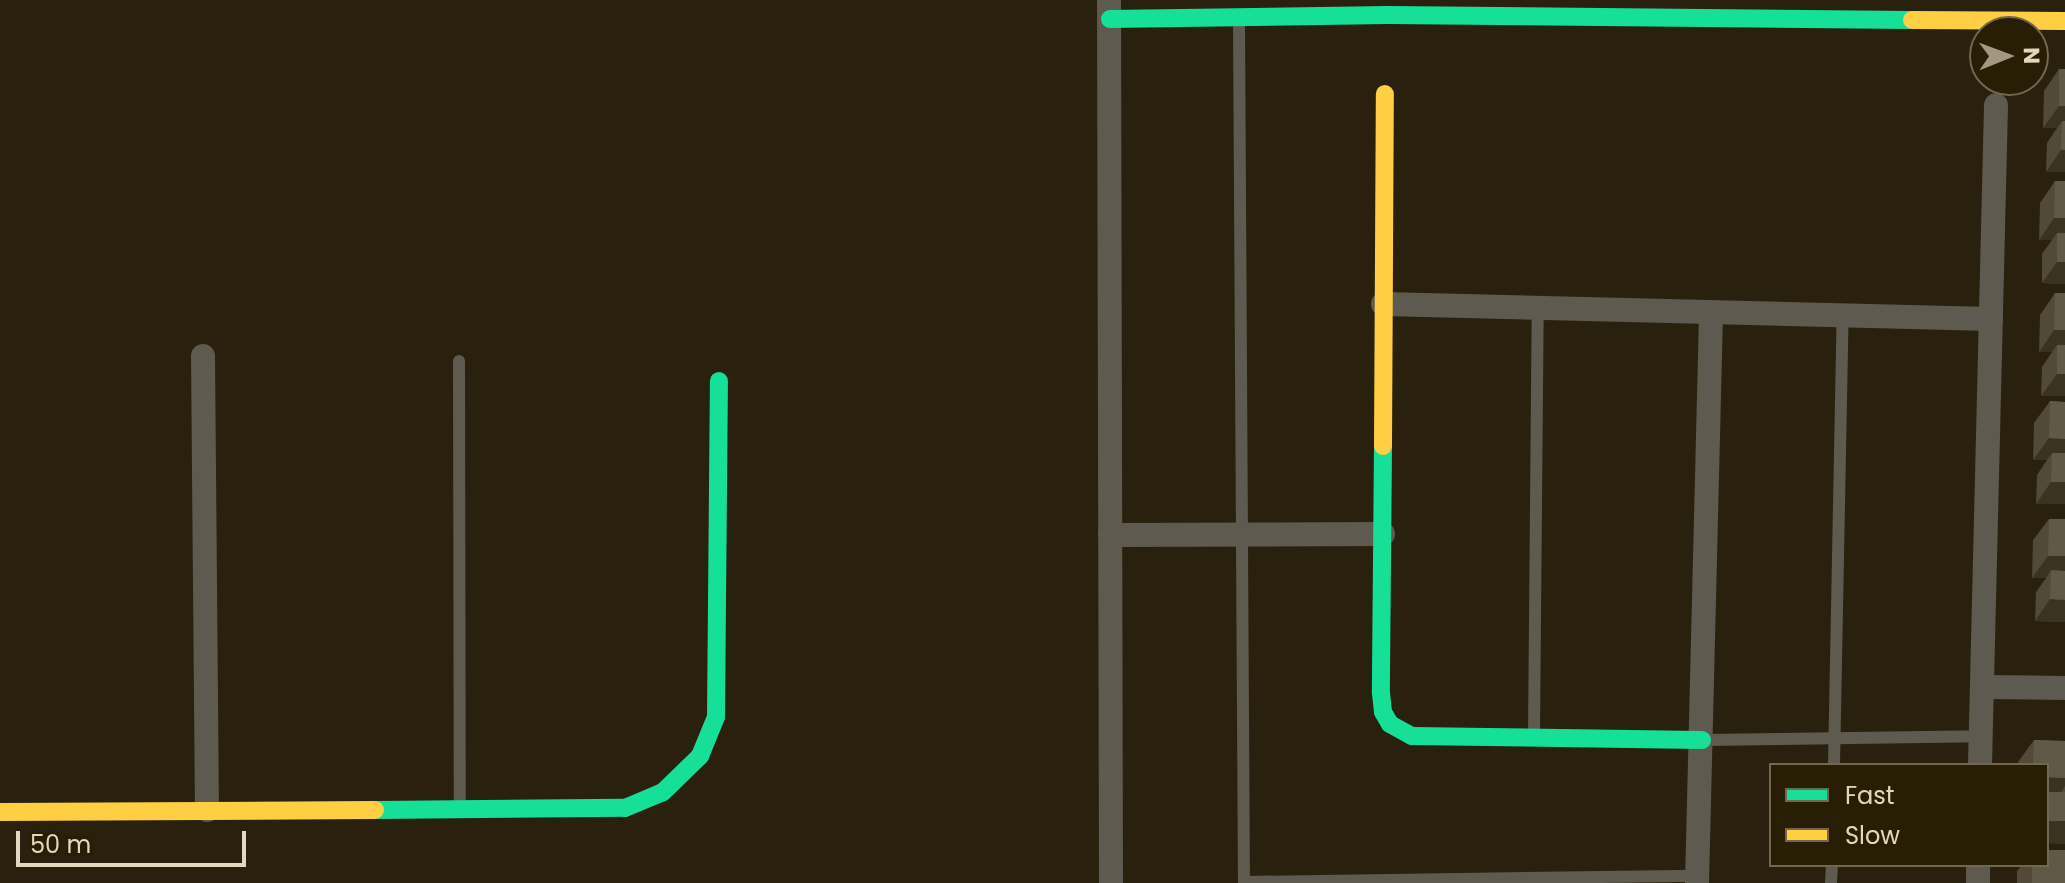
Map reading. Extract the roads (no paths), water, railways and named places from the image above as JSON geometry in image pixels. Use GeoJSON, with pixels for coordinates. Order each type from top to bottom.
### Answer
{"type":"FeatureCollection","features":[{"type":"Feature","properties":{"kind":"street"},"geometry":{"type":"LineString","coordinates":[[1111,883],[1110,9],[1239,18],[1388,8],[1946,10],[2065,21]]}},
{"type":"Feature","properties":{"kind":"street"},"geometry":{"type":"LineString","coordinates":[[1385,94],[1381,693],[1390,724],[1412,736],[1702,740]]}},
{"type":"Feature","properties":{"kind":"street"},"geometry":{"type":"LineString","coordinates":[[1980,763],[1996,105]]}},
{"type":"Feature","properties":{"kind":"street"},"geometry":{"type":"LineString","coordinates":[[1383,304],[1991,319]]}},
{"type":"Feature","properties":{"kind":"street"},"geometry":{"type":"LineString","coordinates":[[1697,880],[1711,313]]}},
{"type":"Feature","properties":{"kind":"street"},"geometry":{"type":"LineString","coordinates":[[203,356],[207,810]]}},
{"type":"Feature","properties":{"kind":"street"},"geometry":{"type":"LineString","coordinates":[[0,812],[460,812],[625,808],[663,792],[700,756],[716,717],[719,381]]}},
{"type":"Feature","properties":{"kind":"street"},"geometry":{"type":"LineString","coordinates":[[1110,535],[1383,534]]}},
{"type":"Feature","properties":{"kind":"street"},"geometry":{"type":"LineString","coordinates":[[1983,687],[2065,688]]}},
{"type":"Feature","properties":{"kind":"lane"},"geometry":{"type":"LineString","coordinates":[[1239,18],[1244,882],[1697,880]]}},
{"type":"Feature","properties":{"kind":"lane"},"geometry":{"type":"LineString","coordinates":[[1534,738],[1538,308]]}},
{"type":"Feature","properties":{"kind":"lane"},"geometry":{"type":"LineString","coordinates":[[1834,763],[1843,315]]}},
{"type":"Feature","properties":{"kind":"lane"},"geometry":{"type":"LineString","coordinates":[[459,361],[460,812]]}},
{"type":"Feature","properties":{"kind":"lane"},"geometry":{"type":"LineString","coordinates":[[1702,740],[1981,736]]}}]}
